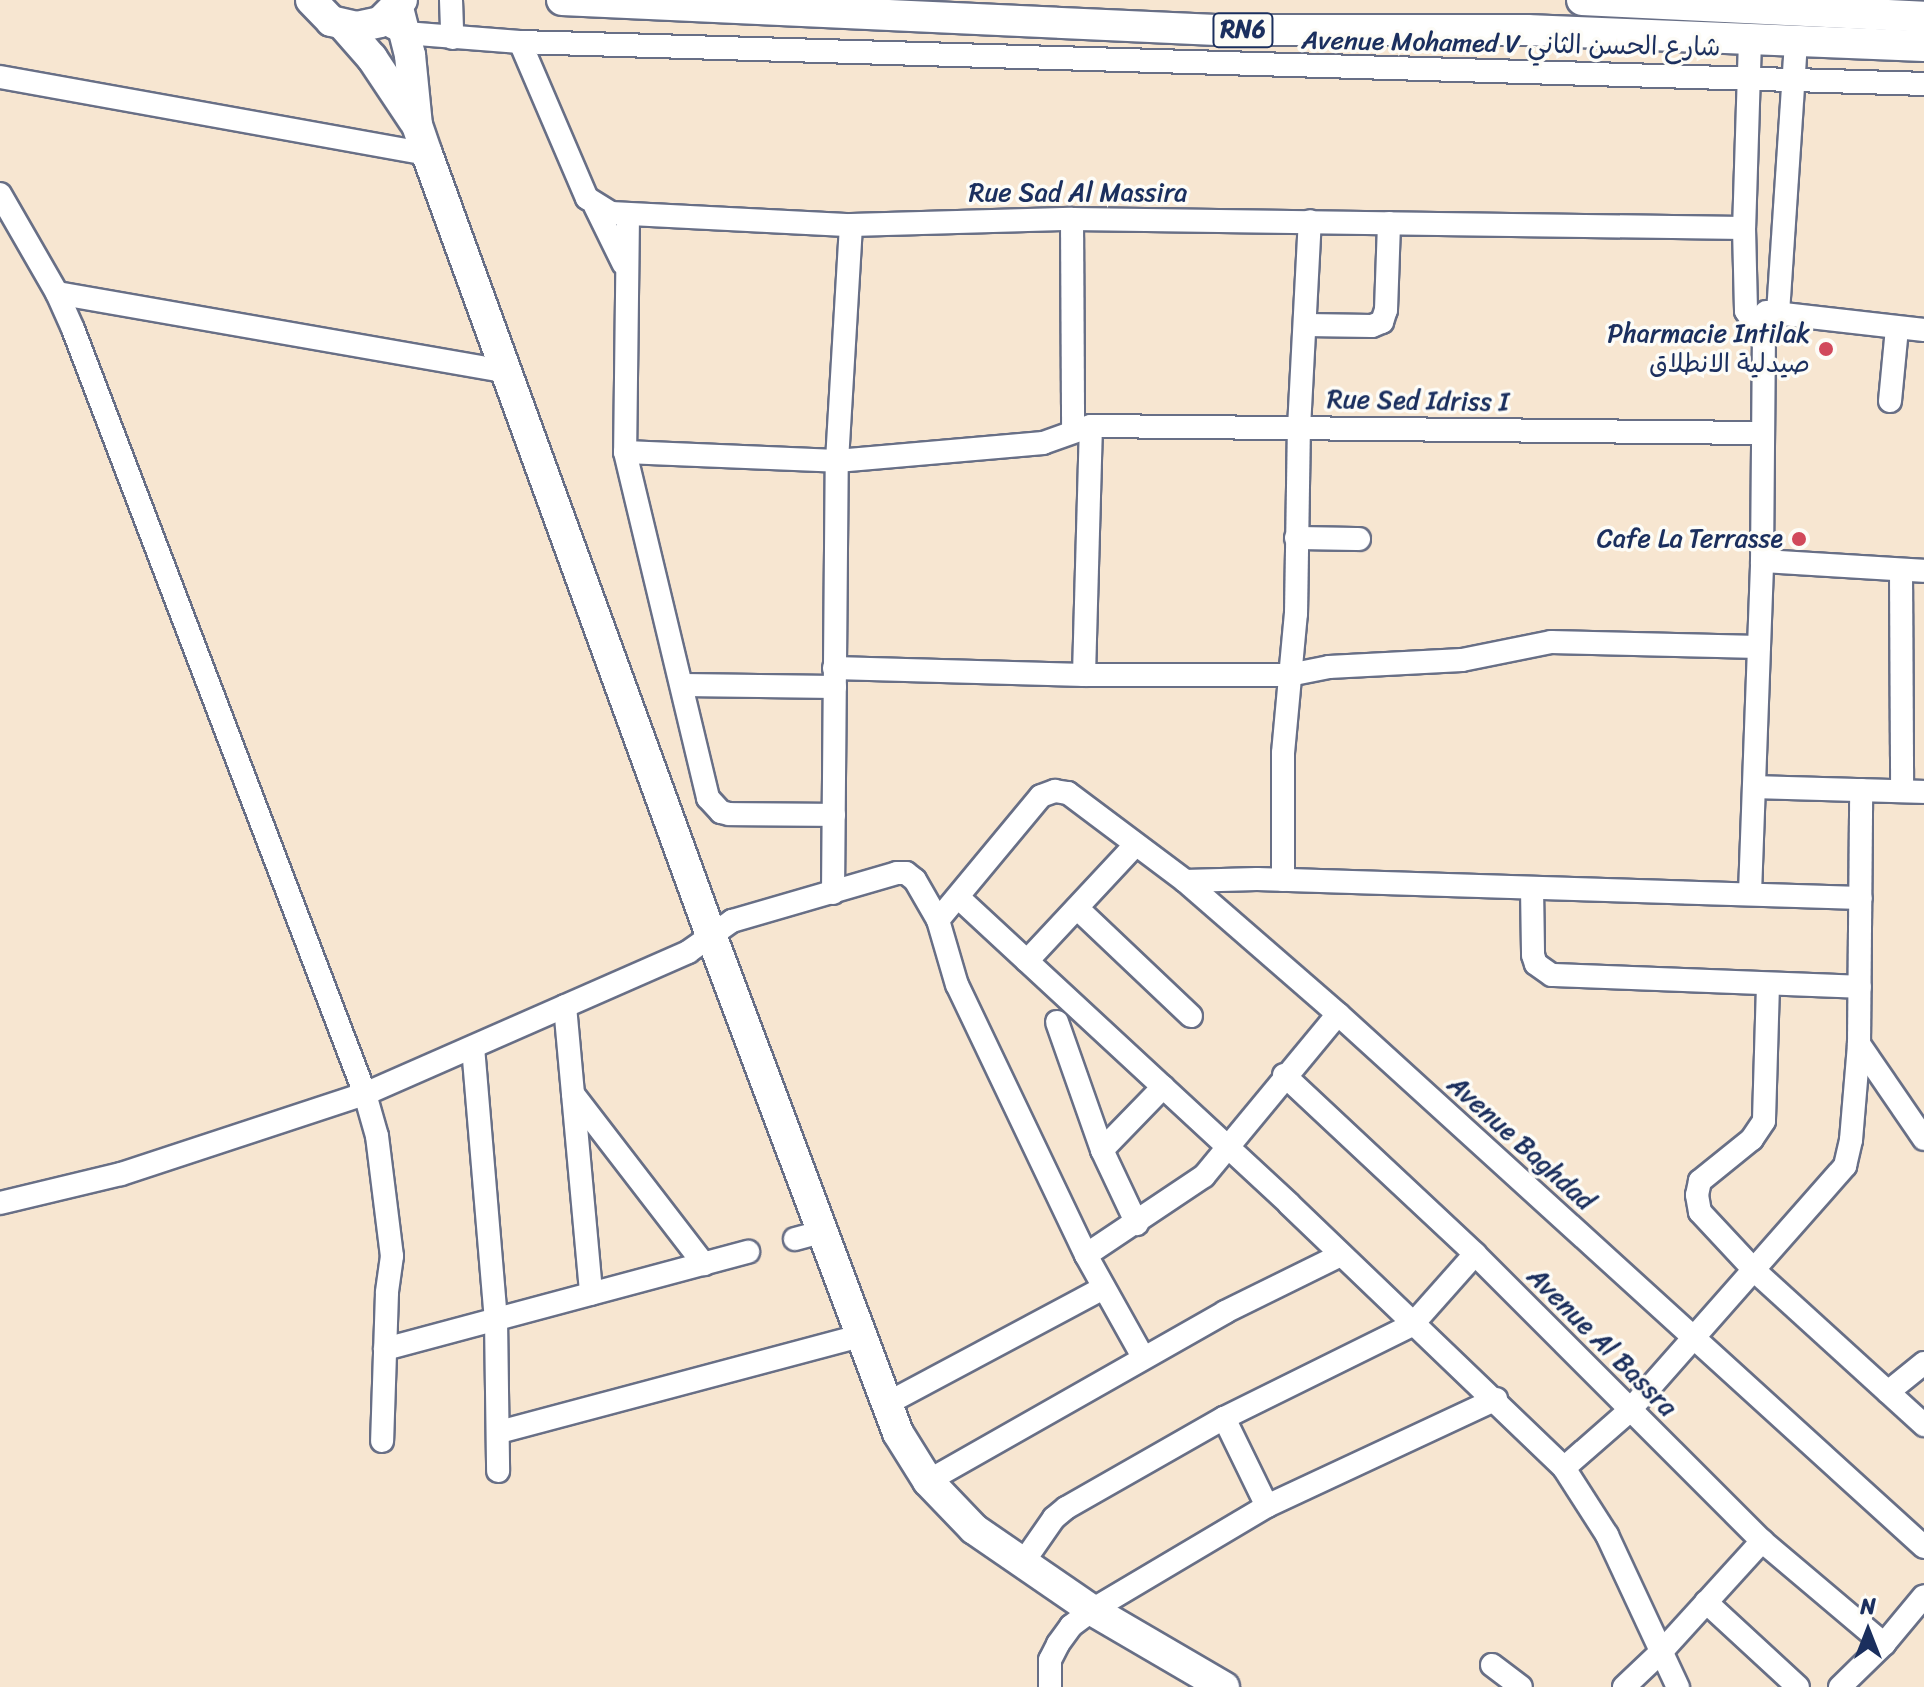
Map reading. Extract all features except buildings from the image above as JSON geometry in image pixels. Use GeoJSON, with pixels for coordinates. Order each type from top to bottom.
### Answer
{"type":"FeatureCollection","features":[{"type":"Feature","properties":{"kind":"main road"},"geometry":{"type":"LineString","coordinates":[[311,0],[320,12],[344,26],[372,58],[417,125]]}},
{"type":"Feature","properties":{"kind":"main road","name":"RN6"},"geometry":{"type":"LineString","coordinates":[[562,0],[1216,30],[1527,30],[1924,46]]}},
{"type":"Feature","properties":{"kind":"main road"},"geometry":{"type":"LineString","coordinates":[[1582,0],[1850,6],[1924,17]]}},
{"type":"Feature","properties":{"kind":"main road"},"geometry":{"type":"LineString","coordinates":[[344,26],[357,27],[401,17],[417,125],[711,935],[808,1236],[860,1336],[910,1457],[928,1481],[974,1529],[1092,1610],[1224,1687]]}},
{"type":"Feature","properties":{"kind":"street"},"geometry":{"type":"LineString","coordinates":[[451,0],[452,38]]}},
{"type":"Feature","properties":{"kind":"street"},"geometry":{"type":"LineString","coordinates":[[1699,75],[1703,2]]}},
{"type":"Feature","properties":{"kind":"street"},"geometry":{"type":"LineString","coordinates":[[1849,81],[1850,6]]}},
{"type":"Feature","properties":{"kind":"street","name":"Avenue Mohamed V شارع الحسن الثاني"},"geometry":{"type":"LineString","coordinates":[[372,58],[401,17],[452,38],[520,42],[1227,66],[1699,75],[1924,84]]}},
{"type":"Feature","properties":{"kind":"street"},"geometry":{"type":"LineString","coordinates":[[1750,40],[1744,228],[1746,311],[1764,339]]}},
{"type":"Feature","properties":{"kind":"street"},"geometry":{"type":"LineString","coordinates":[[520,42],[587,198],[595,206],[626,268]]}},
{"type":"Feature","properties":{"kind":"street"},"geometry":{"type":"LineString","coordinates":[[1750,893],[1762,561],[1764,339],[1778,313],[1796,42]]}},
{"type":"Feature","properties":{"kind":"street"},"geometry":{"type":"LineString","coordinates":[[0,77],[427,154]]}},
{"type":"Feature","properties":{"kind":"street"},"geometry":{"type":"LineString","coordinates":[[0,194],[57,293],[365,1094],[377,1136],[392,1256],[382,1441]]}},
{"type":"Feature","properties":{"kind":"street","name":"Rue Sad Al Massira"},"geometry":{"type":"LineString","coordinates":[[595,206],[611,213],[628,215],[851,225],[1072,219],[1744,228]]}},
{"type":"Feature","properties":{"kind":"street"},"geometry":{"type":"LineString","coordinates":[[628,215],[625,452],[708,798],[714,807],[729,814],[834,815]]}},
{"type":"Feature","properties":{"kind":"street"},"geometry":{"type":"LineString","coordinates":[[1072,219],[1082,428],[1084,675]]}},
{"type":"Feature","properties":{"kind":"street"},"geometry":{"type":"LineString","coordinates":[[1283,880],[1283,765],[1296,614],[1299,428],[1310,221]]}},
{"type":"Feature","properties":{"kind":"street"},"geometry":{"type":"LineString","coordinates":[[1306,325],[1372,326],[1382,322],[1386,310],[1389,223]]}},
{"type":"Feature","properties":{"kind":"street"},"geometry":{"type":"LineString","coordinates":[[833,893],[837,461],[851,225]]}},
{"type":"Feature","properties":{"kind":"street"},"geometry":{"type":"LineString","coordinates":[[57,293],[506,371]]}},
{"type":"Feature","properties":{"kind":"street"},"geometry":{"type":"LineString","coordinates":[[1746,311],[1924,330]]}},
{"type":"Feature","properties":{"kind":"street"},"geometry":{"type":"LineString","coordinates":[[1890,401],[1897,328]]}},
{"type":"Feature","properties":{"kind":"street"},"geometry":{"type":"LineString","coordinates":[[625,452],[837,461],[1043,443],[1082,428]]}},
{"type":"Feature","properties":{"kind":"street","name":"Rue Sed Idriss I"},"geometry":{"type":"LineString","coordinates":[[1082,428],[1763,433]]}},
{"type":"Feature","properties":{"kind":"street"},"geometry":{"type":"LineString","coordinates":[[1296,538],[1359,539]]}},
{"type":"Feature","properties":{"kind":"street"},"geometry":{"type":"LineString","coordinates":[[1762,561],[1924,571]]}},
{"type":"Feature","properties":{"kind":"street"},"geometry":{"type":"LineString","coordinates":[[1755,787],[1913,792],[1901,571]]}},
{"type":"Feature","properties":{"kind":"street"},"geometry":{"type":"LineString","coordinates":[[683,685],[834,677],[1289,675],[1329,667],[1462,660],[1551,642],[1759,647]]}},
{"type":"Feature","properties":{"kind":"street"},"geometry":{"type":"LineString","coordinates":[[1564,1468],[1629,1411],[1845,1166],[1851,1140],[1859,1044],[1861,790]]}},
{"type":"Feature","properties":{"kind":"street","name":"Avenue Baghdad"},"geometry":{"type":"LineString","coordinates":[[959,898],[1041,796],[1055,791],[1068,793],[1185,881],[1338,1014],[1924,1547]]}},
{"type":"Feature","properties":{"kind":"street"},"geometry":{"type":"LineString","coordinates":[[1027,961],[1135,845]]}},
{"type":"Feature","properties":{"kind":"street"},"geometry":{"type":"LineString","coordinates":[[0,1203],[121,1174],[365,1094],[688,952],[732,921],[906,873],[915,880],[938,920],[957,985],[1086,1255],[1143,1357]]}},
{"type":"Feature","properties":{"kind":"street"},"geometry":{"type":"LineString","coordinates":[[1185,881],[1283,880],[1861,898]]}},
{"type":"Feature","properties":{"kind":"street"},"geometry":{"type":"LineString","coordinates":[[1532,888],[1533,955],[1536,964],[1552,975],[1860,987]]}},
{"type":"Feature","properties":{"kind":"street"},"geometry":{"type":"LineString","coordinates":[[938,920],[959,898],[1227,1147],[1412,1325],[1496,1399],[1564,1468],[1607,1535],[1678,1687]]}},
{"type":"Feature","properties":{"kind":"street"},"geometry":{"type":"LineString","coordinates":[[1077,908],[1191,1016]]}},
{"type":"Feature","properties":{"kind":"street"},"geometry":{"type":"LineString","coordinates":[[1768,985],[1764,1121],[1752,1139],[1700,1181],[1698,1206],[1705,1221],[1755,1271],[1924,1425]]}},
{"type":"Feature","properties":{"kind":"street"},"geometry":{"type":"LineString","coordinates":[[565,1006],[591,1294]]}},
{"type":"Feature","properties":{"kind":"street"},"geometry":{"type":"LineString","coordinates":[[1086,1255],[1137,1224],[1204,1176],[1284,1075],[1338,1014]]}},
{"type":"Feature","properties":{"kind":"street"},"geometry":{"type":"LineString","coordinates":[[1057,1022],[1102,1150],[1137,1224]]}},
{"type":"Feature","properties":{"kind":"street"},"geometry":{"type":"LineString","coordinates":[[1859,1044],[1924,1139]]}},
{"type":"Feature","properties":{"kind":"street"},"geometry":{"type":"LineString","coordinates":[[473,1047],[496,1319],[498,1471]]}},
{"type":"Feature","properties":{"kind":"street","name":"Avenue Al Bassra"},"geometry":{"type":"LineString","coordinates":[[1284,1075],[1475,1254],[1762,1541],[1884,1644]]}},
{"type":"Feature","properties":{"kind":"street"},"geometry":{"type":"LineString","coordinates":[[1102,1150],[1163,1087]]}},
{"type":"Feature","properties":{"kind":"street"},"geometry":{"type":"LineString","coordinates":[[573,1094],[704,1264]]}},
{"type":"Feature","properties":{"kind":"street"},"geometry":{"type":"LineString","coordinates":[[385,1349],[748,1252]]}},
{"type":"Feature","properties":{"kind":"street"},"geometry":{"type":"LineString","coordinates":[[1022,1564],[1054,1518],[1066,1508],[1224,1418],[1412,1325],[1475,1254]]}},
{"type":"Feature","properties":{"kind":"street"},"geometry":{"type":"LineString","coordinates":[[928,1481],[1225,1312],[1341,1255]]}},
{"type":"Feature","properties":{"kind":"street"},"geometry":{"type":"LineString","coordinates":[[886,1404],[1103,1288]]}},
{"type":"Feature","properties":{"kind":"street"},"geometry":{"type":"LineString","coordinates":[[499,1432],[860,1336]]}},
{"type":"Feature","properties":{"kind":"street"},"geometry":{"type":"LineString","coordinates":[[1888,1392],[1924,1363]]}},
{"type":"Feature","properties":{"kind":"street"},"geometry":{"type":"LineString","coordinates":[[1050,1687],[1050,1660],[1058,1644],[1071,1626],[1092,1610],[1267,1506],[1496,1399]]}},
{"type":"Feature","properties":{"kind":"street"},"geometry":{"type":"LineString","coordinates":[[1224,1418],[1267,1506]]}},
{"type":"Feature","properties":{"kind":"street"},"geometry":{"type":"LineString","coordinates":[[1624,1687],[1662,1651],[1762,1541]]}},
{"type":"Feature","properties":{"kind":"street"},"geometry":{"type":"LineString","coordinates":[[1840,1687],[1884,1644],[1924,1596]]}},
{"type":"Feature","properties":{"kind":"street"},"geometry":{"type":"LineString","coordinates":[[1706,1602],[1798,1687]]}},
{"type":"Feature","properties":{"kind":"street"},"geometry":{"type":"LineString","coordinates":[[1492,1665],[1521,1687]]}},
{"type":"Feature","properties":{"kind":"place","name":"Pharmacie Intilak صيدلية الانطلاق"},"geometry":{"type":"Point","coordinates":[1826,349]}},
{"type":"Feature","properties":{"kind":"place","name":"Cafe La Terrasse"},"geometry":{"type":"Point","coordinates":[1799,539]}}]}
